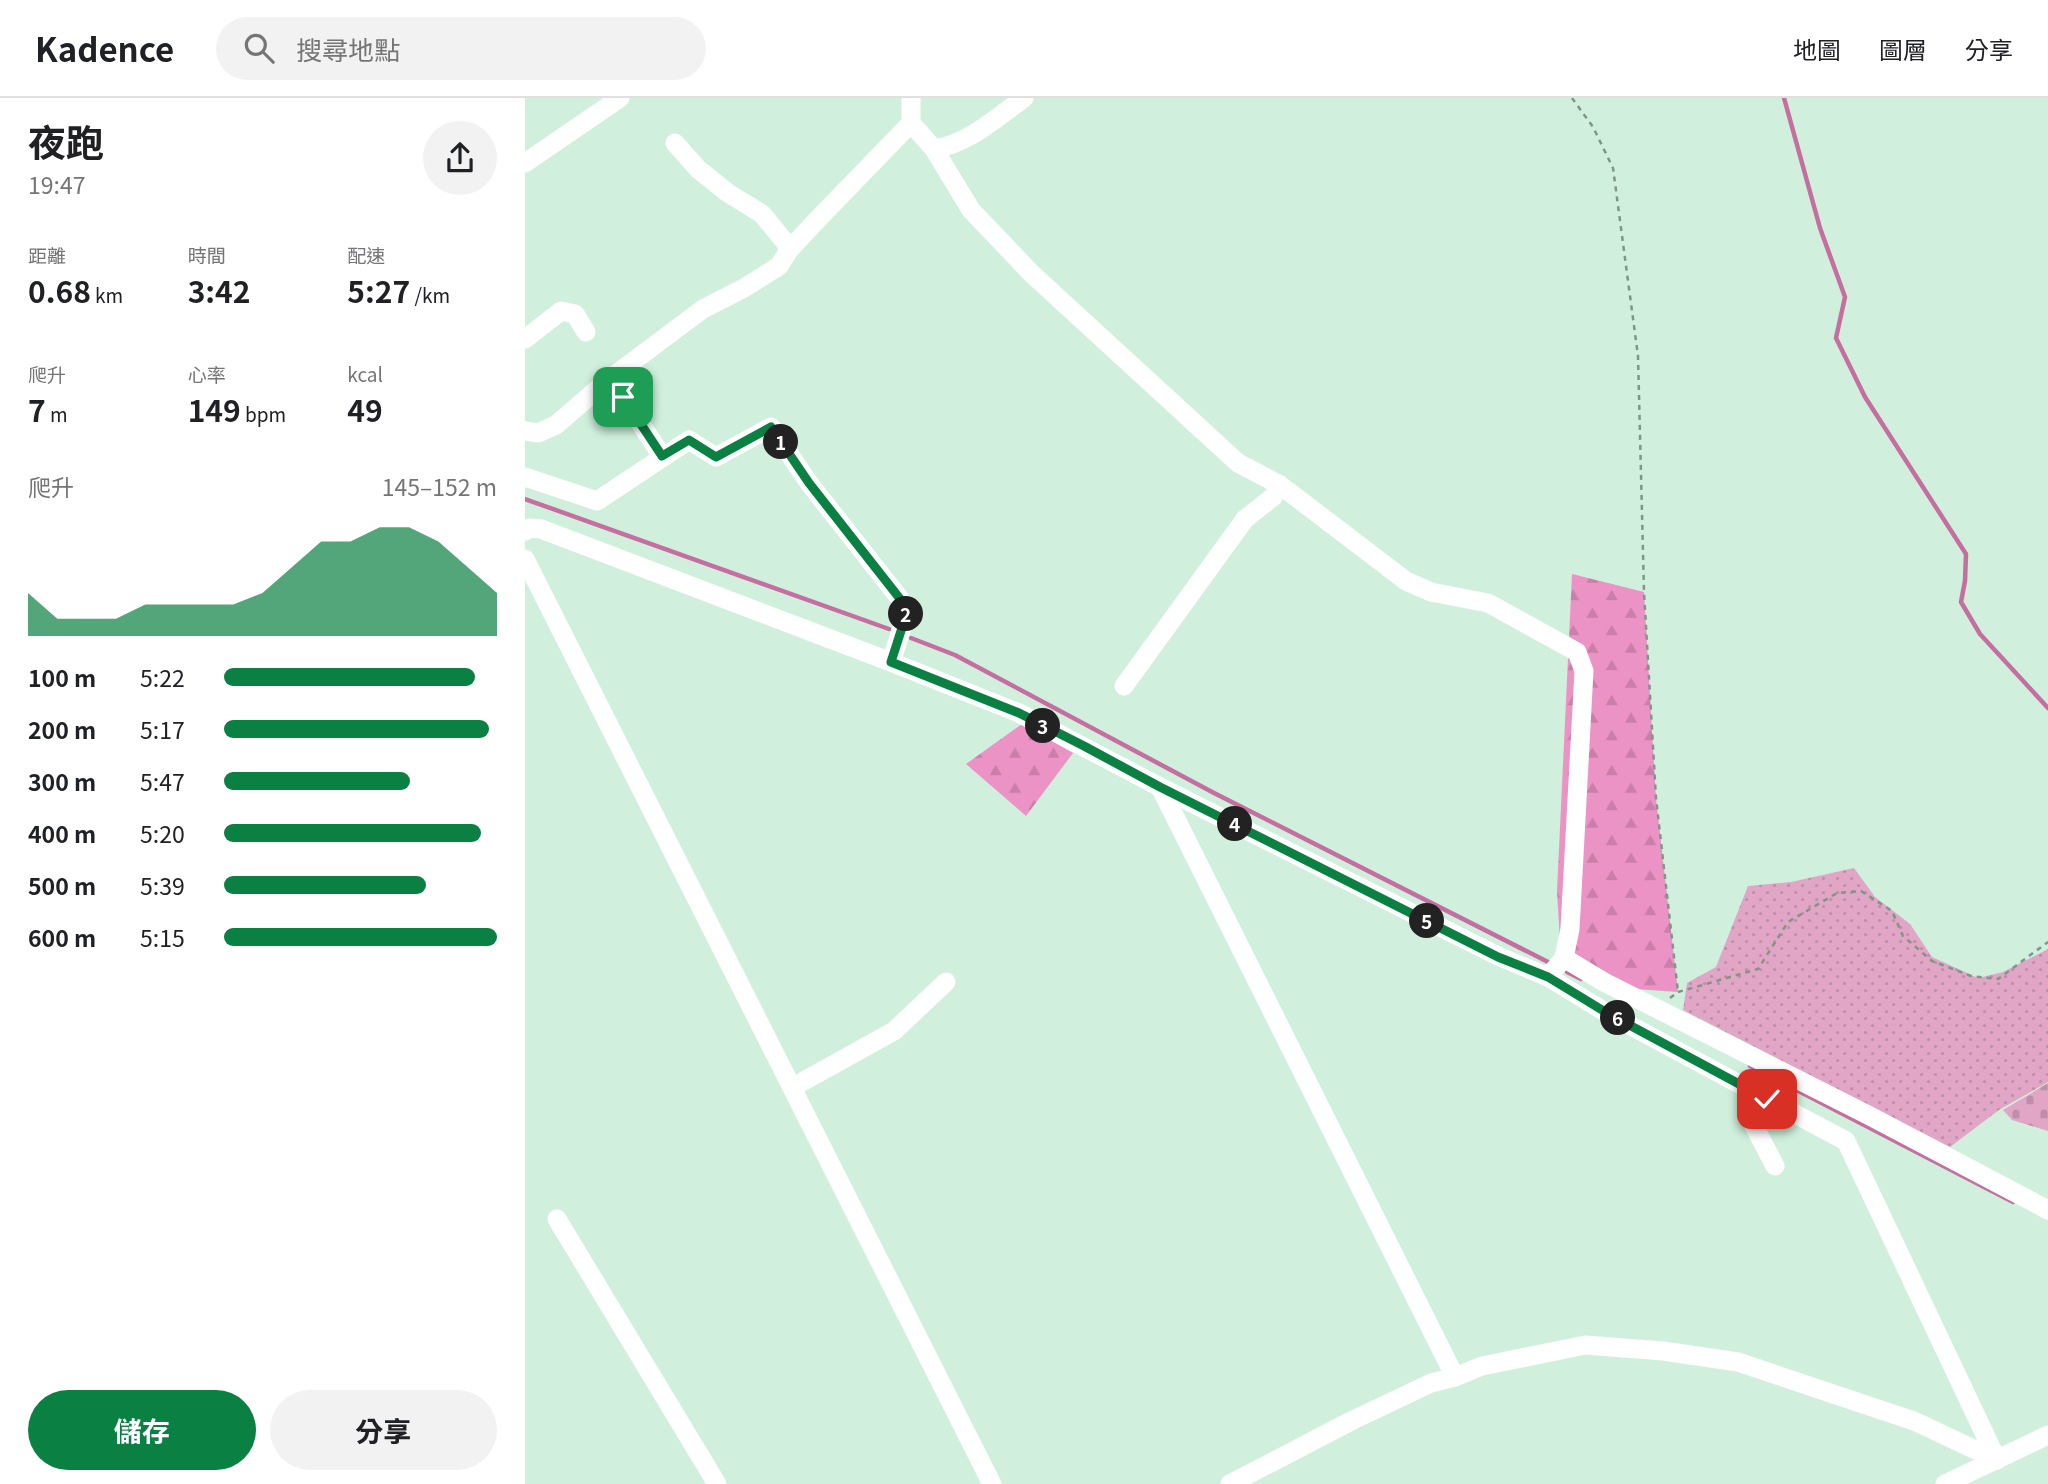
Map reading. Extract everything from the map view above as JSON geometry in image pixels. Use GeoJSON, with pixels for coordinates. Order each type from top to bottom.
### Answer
{"type":"FeatureCollection","features":[{"type":"Feature","properties":{"kind":"street"},"geometry":{"type":"LineString","coordinates":[[525,163],[620,98]]}},
{"type":"Feature","properties":{"kind":"street"},"geometry":{"type":"LineString","coordinates":[[911,98],[911,123],[934,149],[971,210],[1031,273],[1238,463],[1280,485],[1406,581],[1431,592],[1488,603],[1577,652],[1584,671],[1573,900],[1564,958],[1548,977]]}},
{"type":"Feature","properties":{"kind":"street"},"geometry":{"type":"LineString","coordinates":[[934,149],[950,147],[963,141],[1024,98]]}},
{"type":"Feature","properties":{"kind":"street"},"geometry":{"type":"LineString","coordinates":[[525,430],[538,433],[556,425],[608,380],[703,309],[779,266],[789,250],[911,123]]}},
{"type":"Feature","properties":{"kind":"street"},"geometry":{"type":"LineString","coordinates":[[675,142],[698,169],[728,193],[762,214],[789,250]]}},
{"type":"Feature","properties":{"kind":"street"},"geometry":{"type":"LineString","coordinates":[[525,339],[561,311],[575,314],[586,332]]}},
{"type":"Feature","properties":{"kind":"street"},"geometry":{"type":"LineString","coordinates":[[608,380],[623,397],[662,456]]}},
{"type":"Feature","properties":{"kind":"street"},"geometry":{"type":"LineString","coordinates":[[525,477],[597,500],[689,440],[716,457],[771,427],[809,483],[908,609],[891,662]]}},
{"type":"Feature","properties":{"kind":"street"},"geometry":{"type":"LineString","coordinates":[[1124,686],[1245,519],[1273,498],[1280,485]]}},
{"type":"Feature","properties":{"kind":"street"},"geometry":{"type":"LineString","coordinates":[[525,531],[530,528],[541,529],[1019,713],[1498,957],[1548,977],[1607,1013],[1846,1141],[1997,1460]]}},
{"type":"Feature","properties":{"kind":"street"},"geometry":{"type":"LineString","coordinates":[[525,559],[992,1484]]}},
{"type":"Feature","properties":{"kind":"street"},"geometry":{"type":"LineString","coordinates":[[1160,787],[1455,1377]]}},
{"type":"Feature","properties":{"kind":"street"},"geometry":{"type":"LineString","coordinates":[[1564,958],[1604,982],[1881,1121],[2048,1210]]}},
{"type":"Feature","properties":{"kind":"street"},"geometry":{"type":"LineString","coordinates":[[793,1087],[894,1031],[946,982]]}},
{"type":"Feature","properties":{"kind":"street"},"geometry":{"type":"LineString","coordinates":[[1767,1099],[1752,1122],[1775,1166]]}},
{"type":"Feature","properties":{"kind":"street"},"geometry":{"type":"LineString","coordinates":[[557,1219],[716,1484]]}},
{"type":"Feature","properties":{"kind":"street"},"geometry":{"type":"LineString","coordinates":[[1230,1484],[1431,1382],[1455,1377],[1482,1366],[1585,1345],[1663,1351],[1738,1362],[1914,1421],[1997,1460]]}},
{"type":"Feature","properties":{"kind":"street"},"geometry":{"type":"LineString","coordinates":[[1945,1484],[2048,1435]]}},
{"type":"Feature","properties":{"kind":"path"},"geometry":{"type":"LineString","coordinates":[[1572,98],[1593,127],[1613,168],[1638,356],[1644,592],[1656,798],[1678,992]]}},
{"type":"Feature","properties":{"kind":"path"},"geometry":{"type":"LineString","coordinates":[[1656,1008],[1678,992],[1758,969],[1788,922],[1837,893],[1861,891],[1892,911],[1903,936],[1932,961],[1971,976],[1998,979],[2048,942]]}},
{"type":"Feature","properties":{"kind":"green space"},"geometry":{"type":"Polygon","coordinates":[[[1572,574],[1644,592],[1656,798],[1678,992],[1620,988],[1560,942],[1557,891],[1572,574]]]}},
{"type":"Feature","properties":{"kind":"green space"},"geometry":{"type":"Polygon","coordinates":[[[1022,724],[1073,753],[1026,816],[966,764],[1022,724]]]}},
{"type":"Feature","properties":{"kind":"green space"},"geometry":{"type":"Polygon","coordinates":[[[1854,868],[1875,897],[1910,924],[1932,957],[1978,978],[2003,972],[2048,949],[2048,1082],[1999,1110],[1950,1147],[1683,1010],[1687,983],[1716,967],[1748,886],[1791,882],[1854,868]]]}},
{"type":"Feature","properties":{"kind":"green space"},"geometry":{"type":"Polygon","coordinates":[[[2048,1083],[2048,1131],[2012,1120],[2003,1110],[2048,1083]]]}},
{"type":"Feature","properties":{"kind":"waterway"},"geometry":{"type":"LineString","coordinates":[[1784,98],[1820,228],[1845,297],[1836,338],[1865,397],[1966,554],[1961,602],[1980,634],[2048,708]]}},
{"type":"Feature","properties":{"kind":"waterway"},"geometry":{"type":"LineString","coordinates":[[525,499],[889,629]]}},
{"type":"Feature","properties":{"kind":"waterway"},"geometry":{"type":"LineString","coordinates":[[911,638],[955,655],[1214,793],[1550,963]]}},
{"type":"Feature","properties":{"kind":"waterway"},"geometry":{"type":"LineString","coordinates":[[1567,972],[1581,979]]}},
{"type":"Feature","properties":{"kind":"waterway"},"geometry":{"type":"LineString","coordinates":[[1750,1066],[2013,1202]]}},
{"type":"Feature","properties":{"kind":"route"},"geometry":{"type":"LineString","coordinates":[[623,397],[662,456],[689,440],[716,457],[771,427],[809,483],[908,609],[891,662],[1019,713],[1498,957],[1548,977],[1607,1013],[1692,1056],[1767,1099]]}}]}
